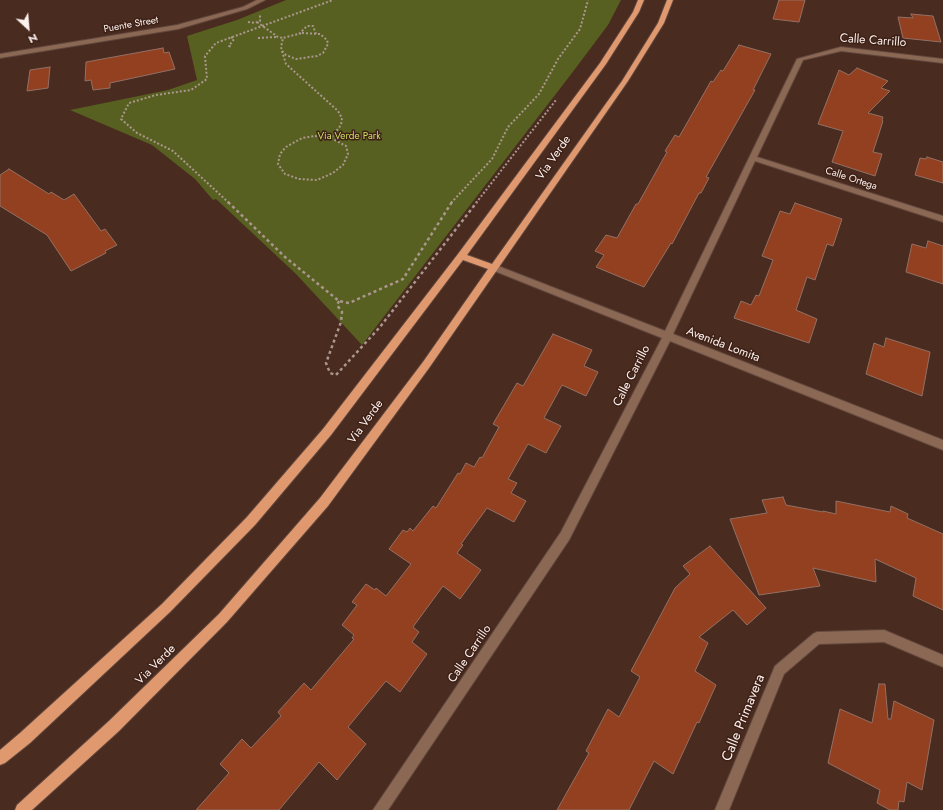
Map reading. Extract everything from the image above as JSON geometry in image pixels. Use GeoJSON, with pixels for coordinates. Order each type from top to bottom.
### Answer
{"type":"FeatureCollection","features":[{"type":"Feature","properties":{"kind":"main road","name":"Via Verde"},"geometry":{"type":"LineString","coordinates":[[0,758],[25,738],[166,608],[251,521],[326,432],[461,256],[604,64],[636,12],[641,0]]}},
{"type":"Feature","properties":{"kind":"main road","name":"Via Verde"},"geometry":{"type":"LineString","coordinates":[[22,810],[114,726],[223,618],[314,514],[422,371],[625,81],[661,23],[670,0]]}},
{"type":"Feature","properties":{"kind":"main road"},"geometry":{"type":"LineString","coordinates":[[461,256],[495,268]]}},
{"type":"Feature","properties":{"kind":"street","name":"Puente Street"},"geometry":{"type":"LineString","coordinates":[[0,56],[178,27],[245,8],[262,0]]}},
{"type":"Feature","properties":{"kind":"street","name":"Calle Carrillo"},"geometry":{"type":"LineString","coordinates":[[380,810],[565,536],[666,337],[800,59],[841,49],[943,61]]}},
{"type":"Feature","properties":{"kind":"street","name":"Calle Ortega"},"geometry":{"type":"LineString","coordinates":[[753,158],[943,219]]}},
{"type":"Feature","properties":{"kind":"street","name":"Avenida Lomita"},"geometry":{"type":"LineString","coordinates":[[495,268],[666,337],[943,445]]}},
{"type":"Feature","properties":{"kind":"street","name":"Calle Primavera"},"geometry":{"type":"LineString","coordinates":[[722,810],[734,785],[779,670],[817,638],[884,636],[943,661]]}},
{"type":"Feature","properties":{"kind":"path"},"geometry":{"type":"LineString","coordinates":[[333,0],[216,43],[206,56],[207,79],[190,90],[156,95],[129,103],[121,119],[137,133],[173,151],[204,178],[285,257],[339,302],[349,303],[403,279],[450,204],[492,159],[508,127],[539,94],[558,59],[580,29],[588,0]]}},
{"type":"Feature","properties":{"kind":"path"},"geometry":{"type":"LineString","coordinates":[[257,22],[278,37]]}},
{"type":"Feature","properties":{"kind":"path"},"geometry":{"type":"LineString","coordinates":[[299,34],[307,26],[313,26],[316,34]]}},
{"type":"Feature","properties":{"kind":"path"},"geometry":{"type":"LineString","coordinates":[[258,38],[283,38],[299,34],[316,34],[324,37],[328,44],[323,53],[317,56],[296,59],[286,55],[282,51]]}},
{"type":"Feature","properties":{"kind":"path"},"geometry":{"type":"LineString","coordinates":[[231,37],[234,39],[229,46],[232,47]]}},
{"type":"Feature","properties":{"kind":"path"},"geometry":{"type":"LineString","coordinates":[[283,38],[281,47],[286,64],[338,111],[342,118],[341,125],[331,138]]}},
{"type":"Feature","properties":{"kind":"path"},"geometry":{"type":"LineString","coordinates":[[339,302],[337,306],[342,312],[340,322],[326,363],[330,373],[336,375],[380,327],[558,96]]}},
{"type":"Feature","properties":{"kind":"path"},"geometry":{"type":"LineString","coordinates":[[309,137],[331,138],[346,146],[348,154],[343,165],[333,173],[317,180],[299,179],[285,174],[278,164],[280,154],[292,143],[309,137]]}},
{"type":"Feature","properties":{"kind":"green space","name":"Via Verde Park"},"geometry":{"type":"Polygon","coordinates":[[[286,0],[621,0],[608,25],[572,73],[362,345],[296,274],[216,199],[213,200],[195,179],[152,145],[70,110],[168,90],[197,80],[187,36],[237,20],[286,0]]]}},
{"type":"Feature","properties":{"kind":"building"},"geometry":{"type":"Polygon","coordinates":[[[779,0],[805,0],[799,22],[773,19],[779,0]]]}},
{"type":"Feature","properties":{"kind":"building"},"geometry":{"type":"Polygon","coordinates":[[[911,14],[933,16],[941,42],[903,38],[898,17],[913,18],[911,14]]]}},
{"type":"Feature","properties":{"kind":"building"},"geometry":{"type":"Polygon","coordinates":[[[739,45],[771,54],[753,90],[755,90],[706,177],[709,178],[701,193],[699,193],[672,244],[671,243],[644,287],[596,267],[604,255],[595,251],[606,235],[617,238],[636,204],[638,204],[667,152],[665,151],[675,135],[679,137],[711,81],[713,82],[721,70],[723,71],[739,45]]]}},
{"type":"Feature","properties":{"kind":"building"},"geometry":{"type":"Polygon","coordinates":[[[163,48],[164,53],[169,52],[175,69],[110,83],[110,88],[93,90],[91,80],[85,81],[86,62],[163,48]]]}},
{"type":"Feature","properties":{"kind":"building"},"geometry":{"type":"Polygon","coordinates":[[[50,67],[48,88],[27,91],[30,70],[50,67]]]}},
{"type":"Feature","properties":{"kind":"building"},"geometry":{"type":"Polygon","coordinates":[[[857,68],[888,81],[881,88],[890,91],[868,113],[883,117],[873,152],[882,154],[875,176],[832,162],[843,131],[818,124],[839,70],[849,75],[857,68]]]}},
{"type":"Feature","properties":{"kind":"building"},"geometry":{"type":"Polygon","coordinates":[[[927,157],[943,162],[943,183],[915,175],[920,158],[926,159],[927,157]]]}},
{"type":"Feature","properties":{"kind":"building"},"geometry":{"type":"Polygon","coordinates":[[[9,169],[49,194],[51,192],[64,200],[74,194],[101,231],[105,229],[117,245],[105,251],[106,253],[71,271],[47,235],[0,206],[0,175],[9,169]]]}},
{"type":"Feature","properties":{"kind":"building"},"geometry":{"type":"Polygon","coordinates":[[[795,203],[842,219],[833,246],[827,244],[815,280],[807,277],[796,310],[817,319],[809,343],[734,318],[741,301],[751,305],[756,295],[759,296],[773,260],[762,256],[780,211],[790,214],[795,203]]]}},
{"type":"Feature","properties":{"kind":"building"},"geometry":{"type":"Polygon","coordinates":[[[928,241],[943,246],[943,284],[906,272],[912,244],[926,248],[928,241]]]}},
{"type":"Feature","properties":{"kind":"building"},"geometry":{"type":"Polygon","coordinates":[[[553,334],[592,350],[584,366],[598,372],[586,396],[562,385],[544,418],[561,426],[546,453],[528,444],[508,479],[517,483],[511,493],[526,501],[514,522],[487,508],[461,544],[463,545],[457,553],[481,570],[460,599],[443,586],[413,627],[419,632],[412,642],[427,654],[400,692],[386,681],[348,727],[366,744],[337,780],[319,762],[279,810],[196,810],[229,773],[220,764],[242,739],[251,748],[281,716],[278,712],[304,683],[311,690],[354,639],[352,638],[354,635],[342,625],[357,605],[352,602],[366,584],[375,590],[376,588],[386,596],[411,564],[389,549],[403,530],[407,532],[410,528],[413,531],[433,506],[436,508],[466,463],[474,467],[480,457],[482,458],[499,427],[493,424],[517,383],[523,386],[553,334]]]}},
{"type":"Feature","properties":{"kind":"building"},"geometry":{"type":"Polygon","coordinates":[[[886,338],[930,352],[922,396],[866,374],[874,343],[884,347],[886,338]]]}},
{"type":"Feature","properties":{"kind":"building"},"geometry":{"type":"Polygon","coordinates":[[[783,497],[786,505],[836,514],[836,501],[890,512],[891,506],[908,514],[907,518],[943,534],[943,610],[913,596],[916,578],[875,559],[876,582],[813,568],[820,586],[759,595],[730,519],[767,513],[762,500],[783,497]]]}},
{"type":"Feature","properties":{"kind":"building"},"geometry":{"type":"Polygon","coordinates":[[[710,546],[766,608],[747,625],[733,610],[699,637],[708,643],[695,671],[716,685],[699,723],[697,722],[673,774],[654,761],[629,810],[557,810],[589,753],[586,751],[608,709],[619,717],[640,677],[631,671],[675,588],[690,574],[683,566],[710,546]]]}},
{"type":"Feature","properties":{"kind":"building"},"geometry":{"type":"Polygon","coordinates":[[[879,684],[885,684],[888,719],[891,719],[894,701],[934,720],[922,790],[907,782],[904,802],[899,801],[898,810],[890,810],[877,803],[880,790],[828,763],[840,709],[872,723],[879,684]]]}}]}
